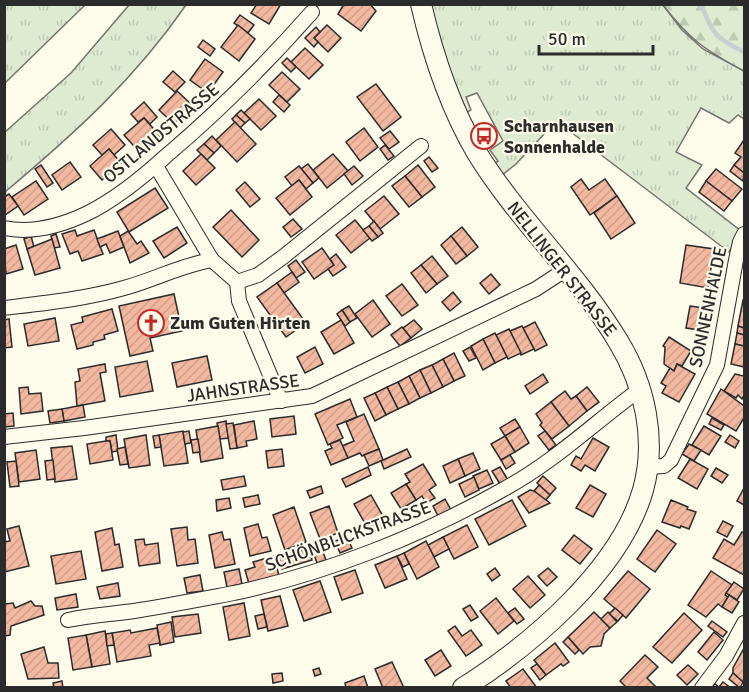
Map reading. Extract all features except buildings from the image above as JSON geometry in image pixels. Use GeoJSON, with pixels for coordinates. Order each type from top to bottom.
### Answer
{"type":"FeatureCollection","features":[{"type":"Feature","properties":{"kind":"main road","name":"NELLINGER STRASSE"},"geometry":{"type":"LineString","coordinates":[[421,4],[440,70],[471,142],[507,198],[615,336],[630,363],[648,422],[644,488],[631,520],[594,576],[546,626],[510,655],[463,687]]}},
{"type":"Feature","properties":{"kind":"street","name":"OSTLANDSTRASSE"},"geometry":{"type":"LineString","coordinates":[[4,228],[38,229],[83,215],[105,203],[156,166],[232,97],[312,12]]}},
{"type":"Feature","properties":{"kind":"street"},"geometry":{"type":"LineString","coordinates":[[237,282],[258,275],[269,267],[421,146]]}},
{"type":"Feature","properties":{"kind":"street"},"geometry":{"type":"LineString","coordinates":[[156,166],[212,260],[237,282],[239,301],[281,401]]}},
{"type":"Feature","properties":{"kind":"street","name":"SONNENHALDE"},"geometry":{"type":"LineString","coordinates":[[647,467],[664,466],[671,460],[712,378],[740,261],[740,242],[744,234]]}},
{"type":"Feature","properties":{"kind":"street"},"geometry":{"type":"LineString","coordinates":[[4,308],[111,292],[196,263],[212,260]]}},
{"type":"Feature","properties":{"kind":"street","name":"JAHNSTRASSE"},"geometry":{"type":"LineString","coordinates":[[4,437],[307,398],[542,286],[565,270]]}},
{"type":"Feature","properties":{"kind":"street","name":"SCHÖNBLICKSTRASSE"},"geometry":{"type":"LineString","coordinates":[[68,620],[96,614],[139,610],[258,587],[309,573],[411,536],[470,508],[524,477],[556,456],[639,390]]}},
{"type":"Feature","properties":{"kind":"street"},"geometry":{"type":"LineString","coordinates":[[702,687],[726,656],[744,623]]}},
{"type":"Feature","properties":{"kind":"green space"},"geometry":{"type":"Polygon","coordinates":[[[5,4],[85,4],[85,5],[5,83],[5,4]]]}},
{"type":"Feature","properties":{"kind":"green space"},"geometry":{"type":"Polygon","coordinates":[[[129,5],[186,5],[145,58],[102,105],[5,192],[5,132],[71,73],[129,5]]]}},
{"type":"Feature","properties":{"kind":"green space"},"geometry":{"type":"Polygon","coordinates":[[[429,5],[663,5],[682,30],[703,49],[744,71],[744,119],[738,115],[729,123],[701,108],[676,152],[702,165],[686,188],[741,231],[729,252],[563,126],[548,130],[516,164],[502,175],[494,164],[498,161],[490,150],[503,141],[477,93],[466,97],[471,110],[466,113],[429,5]]]}},
{"type":"Feature","properties":{"kind":"green space"},"geometry":{"type":"Polygon","coordinates":[[[663,5],[744,5],[744,71],[699,43],[663,5]]]}},
{"type":"Feature","properties":{"kind":"waterway"},"geometry":{"type":"LineString","coordinates":[[701,4],[716,34],[744,52]]}},
{"type":"Feature","properties":{"kind":"place","name":"Scharnhausen Sonnenhalde"},"geometry":{"type":"Point","coordinates":[484,136]}},
{"type":"Feature","properties":{"kind":"place","name":"Zum Guten Hirten"},"geometry":{"type":"Point","coordinates":[151,323]}}]}
